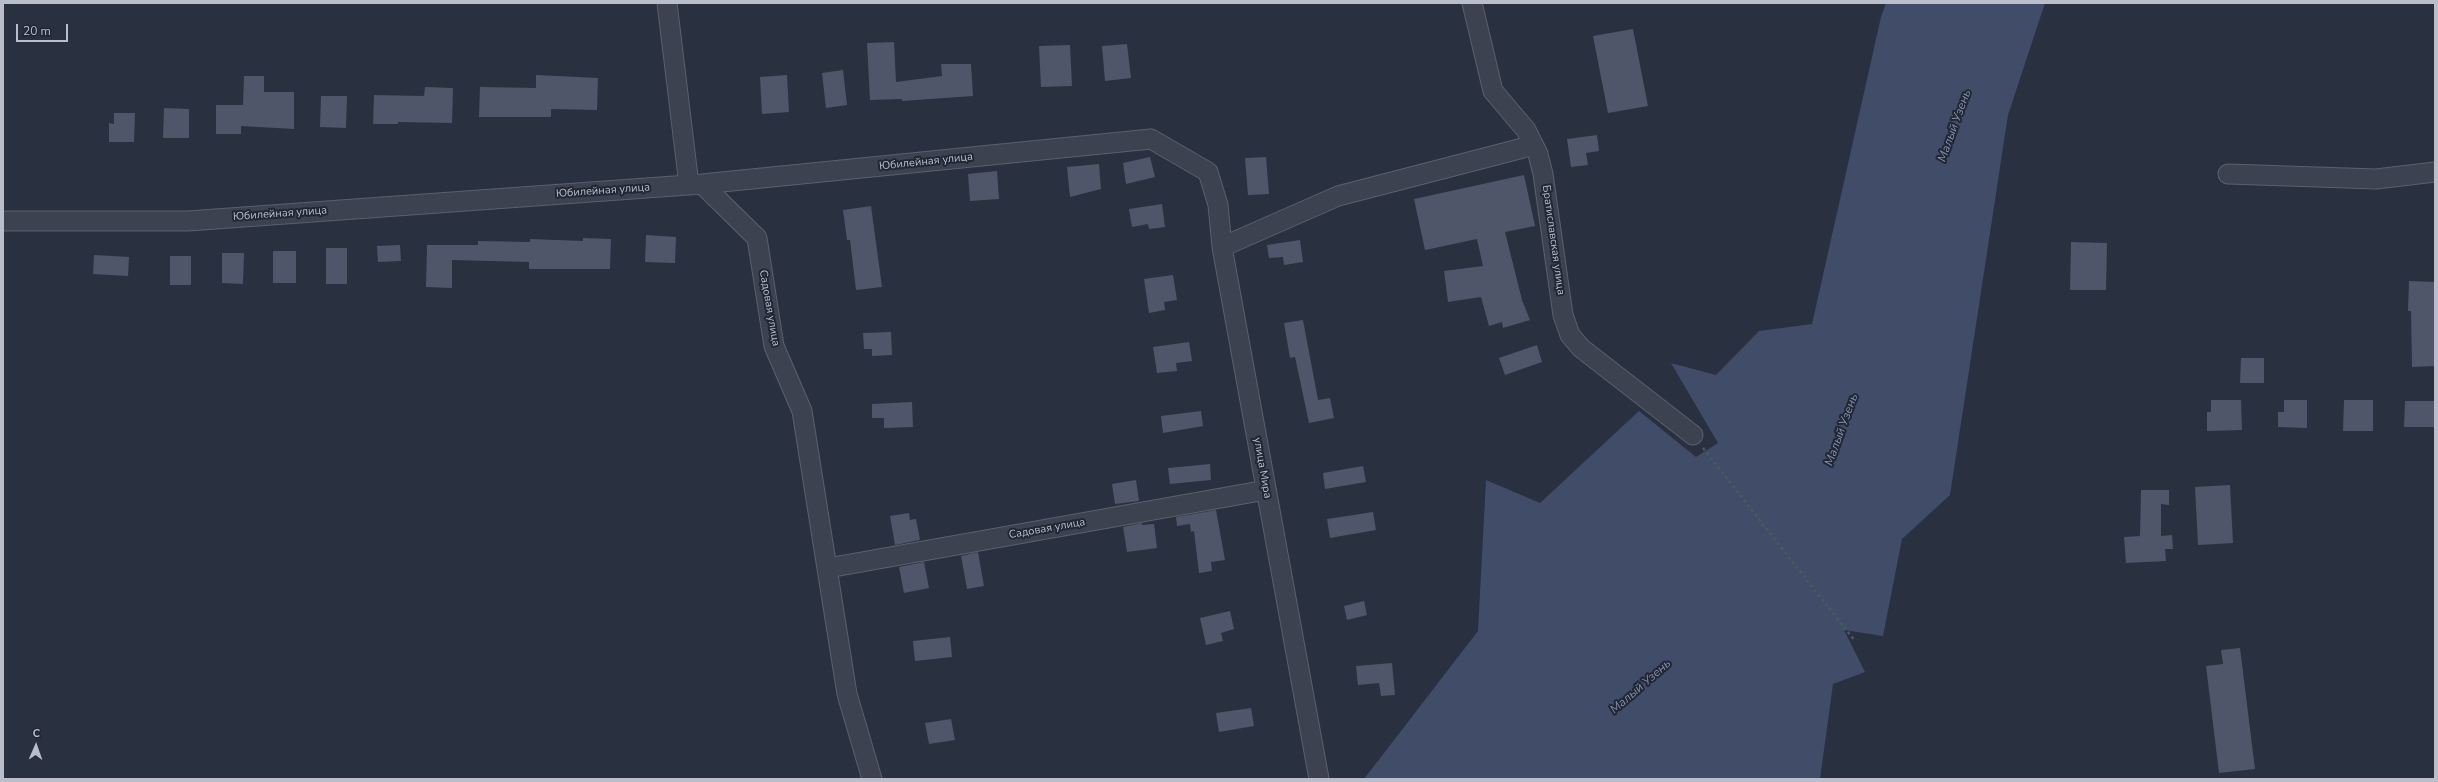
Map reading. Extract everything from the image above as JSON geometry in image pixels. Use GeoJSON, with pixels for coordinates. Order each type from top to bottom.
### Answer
{"type":"FeatureCollection","features":[{"type":"Feature","properties":{"kind":"street"},"geometry":{"type":"LineString","coordinates":[[667,3],[695,185]]}},
{"type":"Feature","properties":{"kind":"street","name":"Братиславская улица"},"geometry":{"type":"LineString","coordinates":[[1472,3],[1493,91],[1526,130],[1538,154],[1544,174],[1564,315],[1570,336],[1582,348],[1693,435]]}},
{"type":"Feature","properties":{"kind":"street","name":"Юбилейная улица"},"geometry":{"type":"LineString","coordinates":[[3,220],[188,221],[695,185],[1151,138],[1195,164]]}},
{"type":"Feature","properties":{"kind":"street"},"geometry":{"type":"LineString","coordinates":[[1222,247],[1338,196],[1523,148]]}},
{"type":"Feature","properties":{"kind":"street","name":"улица Мира"},"geometry":{"type":"LineString","coordinates":[[1195,164],[1208,172],[1218,204],[1222,247],[1319,779]]}},
{"type":"Feature","properties":{"kind":"street"},"geometry":{"type":"LineString","coordinates":[[2228,174],[2376,179],[2435,172]]}},
{"type":"Feature","properties":{"kind":"street","name":"Садовая улица"},"geometry":{"type":"LineString","coordinates":[[695,185],[757,238],[774,346],[802,411],[847,694],[872,779]]}},
{"type":"Feature","properties":{"kind":"street","name":"Садовая улица"},"geometry":{"type":"LineString","coordinates":[[828,568],[1266,490]]}},
{"type":"Feature","properties":{"kind":"path"},"geometry":{"type":"LineString","coordinates":[[1693,435],[1855,641]]}},
{"type":"Feature","properties":{"kind":"water","name":"Малый Узень"},"geometry":{"type":"Polygon","coordinates":[[[1886,3],[2045,3],[2008,115],[1950,495],[1902,539],[1883,636],[1844,630],[1865,672],[1833,684],[1820,779],[1364,779],[1478,631],[1486,480],[1540,503],[1639,411],[1696,457],[1718,443],[1671,363],[1716,375],[1759,331],[1812,324],[1881,17],[1886,3]]]}},
{"type":"Feature","properties":{"kind":"building"},"geometry":{"type":"Polygon","coordinates":[[[1633,29],[1648,106],[1608,113],[1593,36],[1633,29]]]}},
{"type":"Feature","properties":{"kind":"building"},"geometry":{"type":"Polygon","coordinates":[[[894,42],[896,82],[942,76],[941,64],[971,64],[973,96],[902,101],[902,99],[870,100],[867,43],[894,42]]]}},
{"type":"Feature","properties":{"kind":"building"},"geometry":{"type":"Polygon","coordinates":[[[1127,44],[1131,78],[1105,81],[1102,46],[1127,44]]]}},
{"type":"Feature","properties":{"kind":"building"},"geometry":{"type":"Polygon","coordinates":[[[1070,45],[1072,86],[1041,87],[1039,46],[1070,45]]]}},
{"type":"Feature","properties":{"kind":"building"},"geometry":{"type":"Polygon","coordinates":[[[843,70],[847,105],[826,108],[822,73],[843,70]]]}},
{"type":"Feature","properties":{"kind":"building"},"geometry":{"type":"Polygon","coordinates":[[[536,75],[598,78],[597,110],[551,109],[551,117],[479,117],[480,87],[536,88],[536,75]]]}},
{"type":"Feature","properties":{"kind":"building"},"geometry":{"type":"Polygon","coordinates":[[[787,75],[789,112],[762,114],[760,77],[787,75]]]}},
{"type":"Feature","properties":{"kind":"building"},"geometry":{"type":"Polygon","coordinates":[[[244,76],[264,76],[264,92],[294,92],[294,129],[241,126],[241,134],[216,134],[216,105],[243,105],[244,76]]]}},
{"type":"Feature","properties":{"kind":"building"},"geometry":{"type":"Polygon","coordinates":[[[425,87],[453,88],[452,123],[398,122],[398,124],[373,124],[374,95],[424,96],[425,87]]]}},
{"type":"Feature","properties":{"kind":"building"},"geometry":{"type":"Polygon","coordinates":[[[321,96],[347,96],[346,128],[320,127],[321,96]]]}},
{"type":"Feature","properties":{"kind":"building"},"geometry":{"type":"Polygon","coordinates":[[[164,108],[189,109],[189,138],[163,138],[164,108]]]}},
{"type":"Feature","properties":{"kind":"building"},"geometry":{"type":"Polygon","coordinates":[[[114,113],[135,113],[134,142],[109,142],[109,123],[114,124],[114,113]]]}},
{"type":"Feature","properties":{"kind":"building"},"geometry":{"type":"Polygon","coordinates":[[[1597,135],[1599,151],[1586,153],[1588,165],[1571,167],[1567,139],[1597,135]]]}},
{"type":"Feature","properties":{"kind":"building"},"geometry":{"type":"Polygon","coordinates":[[[1150,157],[1155,177],[1126,184],[1123,163],[1150,157]]]}},
{"type":"Feature","properties":{"kind":"building"},"geometry":{"type":"Polygon","coordinates":[[[1266,157],[1269,194],[1248,195],[1245,158],[1266,157]]]}},
{"type":"Feature","properties":{"kind":"building"},"geometry":{"type":"Polygon","coordinates":[[[1099,164],[1101,189],[1070,197],[1067,167],[1099,164]]]}},
{"type":"Feature","properties":{"kind":"building"},"geometry":{"type":"Polygon","coordinates":[[[997,171],[999,199],[970,201],[968,174],[997,171]]]}},
{"type":"Feature","properties":{"kind":"building"},"geometry":{"type":"Polygon","coordinates":[[[1524,175],[1535,226],[1505,232],[1522,300],[1530,320],[1503,328],[1502,322],[1489,326],[1481,297],[1448,302],[1444,271],[1483,266],[1477,239],[1425,250],[1414,199],[1524,175]]]}},
{"type":"Feature","properties":{"kind":"building"},"geometry":{"type":"Polygon","coordinates":[[[1162,204],[1165,227],[1149,229],[1148,224],[1132,227],[1129,209],[1162,204]]]}},
{"type":"Feature","properties":{"kind":"building"},"geometry":{"type":"Polygon","coordinates":[[[871,206],[882,287],[856,290],[850,240],[847,240],[843,210],[871,206]]]}},
{"type":"Feature","properties":{"kind":"building"},"geometry":{"type":"Polygon","coordinates":[[[646,235],[676,237],[675,263],[645,262],[646,235]]]}},
{"type":"Feature","properties":{"kind":"building"},"geometry":{"type":"Polygon","coordinates":[[[583,238],[611,239],[610,269],[529,269],[529,262],[452,260],[452,288],[426,287],[427,245],[478,245],[478,241],[530,242],[530,239],[583,241],[583,238]]]}},
{"type":"Feature","properties":{"kind":"building"},"geometry":{"type":"Polygon","coordinates":[[[1300,240],[1303,262],[1284,265],[1283,257],[1269,258],[1267,245],[1300,240]]]}},
{"type":"Feature","properties":{"kind":"building"},"geometry":{"type":"Polygon","coordinates":[[[2071,242],[2107,243],[2106,290],[2070,290],[2071,242]]]}},
{"type":"Feature","properties":{"kind":"building"},"geometry":{"type":"Polygon","coordinates":[[[400,245],[401,261],[378,262],[377,246],[400,245]]]}},
{"type":"Feature","properties":{"kind":"building"},"geometry":{"type":"Polygon","coordinates":[[[326,248],[347,248],[347,284],[326,284],[326,248]]]}},
{"type":"Feature","properties":{"kind":"building"},"geometry":{"type":"Polygon","coordinates":[[[273,251],[296,251],[296,283],[273,283],[273,251]]]}},
{"type":"Feature","properties":{"kind":"building"},"geometry":{"type":"Polygon","coordinates":[[[222,253],[244,253],[243,284],[222,283],[222,253]]]}},
{"type":"Feature","properties":{"kind":"building"},"geometry":{"type":"Polygon","coordinates":[[[94,255],[129,257],[128,276],[93,274],[94,255]]]}},
{"type":"Feature","properties":{"kind":"building"},"geometry":{"type":"Polygon","coordinates":[[[170,256],[191,256],[191,285],[170,285],[170,256]]]}},
{"type":"Feature","properties":{"kind":"building"},"geometry":{"type":"Polygon","coordinates":[[[1173,275],[1177,300],[1164,302],[1165,310],[1149,313],[1144,279],[1173,275]]]}},
{"type":"Feature","properties":{"kind":"building"},"geometry":{"type":"Polygon","coordinates":[[[2409,281],[2435,282],[2435,366],[2412,367],[2411,311],[2408,311],[2409,281]]]}},
{"type":"Feature","properties":{"kind":"building"},"geometry":{"type":"Polygon","coordinates":[[[1303,320],[1318,400],[1330,398],[1334,418],[1309,423],[1295,357],[1290,358],[1284,323],[1303,320]]]}},
{"type":"Feature","properties":{"kind":"building"},"geometry":{"type":"Polygon","coordinates":[[[891,332],[892,355],[872,356],[872,349],[864,349],[863,333],[891,332]]]}},
{"type":"Feature","properties":{"kind":"building"},"geometry":{"type":"Polygon","coordinates":[[[1189,342],[1192,361],[1176,363],[1177,371],[1157,373],[1153,347],[1189,342]]]}},
{"type":"Feature","properties":{"kind":"building"},"geometry":{"type":"Polygon","coordinates":[[[1537,345],[1542,362],[1505,375],[1499,358],[1537,345]]]}},
{"type":"Feature","properties":{"kind":"building"},"geometry":{"type":"Polygon","coordinates":[[[2241,358],[2264,358],[2264,383],[2240,383],[2241,358]]]}},
{"type":"Feature","properties":{"kind":"building"},"geometry":{"type":"Polygon","coordinates":[[[2211,400],[2241,400],[2242,430],[2207,431],[2207,412],[2211,412],[2211,400]]]}},
{"type":"Feature","properties":{"kind":"building"},"geometry":{"type":"Polygon","coordinates":[[[2284,400],[2307,400],[2307,428],[2278,427],[2278,412],[2284,412],[2284,400]]]}},
{"type":"Feature","properties":{"kind":"building"},"geometry":{"type":"Polygon","coordinates":[[[2344,400],[2373,400],[2373,431],[2343,431],[2344,400]]]}},
{"type":"Feature","properties":{"kind":"building"},"geometry":{"type":"Polygon","coordinates":[[[2405,401],[2435,401],[2435,427],[2404,427],[2405,401]]]}},
{"type":"Feature","properties":{"kind":"building"},"geometry":{"type":"Polygon","coordinates":[[[912,402],[913,427],[884,428],[884,418],[872,418],[872,404],[912,402]]]}},
{"type":"Feature","properties":{"kind":"building"},"geometry":{"type":"Polygon","coordinates":[[[1201,411],[1203,426],[1163,433],[1161,416],[1201,411]]]}},
{"type":"Feature","properties":{"kind":"building"},"geometry":{"type":"Polygon","coordinates":[[[1210,464],[1211,480],[1170,484],[1168,468],[1210,464]]]}},
{"type":"Feature","properties":{"kind":"building"},"geometry":{"type":"Polygon","coordinates":[[[1363,466],[1366,482],[1325,489],[1323,473],[1363,466]]]}},
{"type":"Feature","properties":{"kind":"building"},"geometry":{"type":"Polygon","coordinates":[[[1136,480],[1139,501],[1115,504],[1112,484],[1136,480]]]}},
{"type":"Feature","properties":{"kind":"building"},"geometry":{"type":"Polygon","coordinates":[[[2230,485],[2233,543],[2198,545],[2195,487],[2230,485]]]}},
{"type":"Feature","properties":{"kind":"building"},"geometry":{"type":"Polygon","coordinates":[[[2141,490],[2169,490],[2169,505],[2161,504],[2161,536],[2172,535],[2173,549],[2165,549],[2166,561],[2126,563],[2124,537],[2140,536],[2141,490]]]}},
{"type":"Feature","properties":{"kind":"building"},"geometry":{"type":"Polygon","coordinates":[[[1216,510],[1225,560],[1211,562],[1212,571],[1199,573],[1194,531],[1191,532],[1190,524],[1177,526],[1176,517],[1216,510]]]}},
{"type":"Feature","properties":{"kind":"building"},"geometry":{"type":"Polygon","coordinates":[[[1373,512],[1376,530],[1330,538],[1327,519],[1373,512]]]}},
{"type":"Feature","properties":{"kind":"building"},"geometry":{"type":"Polygon","coordinates":[[[909,513],[910,520],[916,519],[920,540],[895,545],[890,516],[909,513]]]}},
{"type":"Feature","properties":{"kind":"building"},"geometry":{"type":"Polygon","coordinates":[[[1142,523],[1142,525],[1154,524],[1157,548],[1127,552],[1123,527],[1142,523]]]}},
{"type":"Feature","properties":{"kind":"building"},"geometry":{"type":"Polygon","coordinates":[[[978,552],[984,586],[967,589],[961,556],[978,552]]]}},
{"type":"Feature","properties":{"kind":"building"},"geometry":{"type":"Polygon","coordinates":[[[924,562],[929,588],[904,593],[899,567],[924,562]]]}},
{"type":"Feature","properties":{"kind":"building"},"geometry":{"type":"Polygon","coordinates":[[[1364,601],[1367,615],[1347,620],[1344,606],[1364,601]]]}},
{"type":"Feature","properties":{"kind":"building"},"geometry":{"type":"Polygon","coordinates":[[[1230,611],[1234,629],[1221,633],[1223,641],[1206,645],[1200,618],[1230,611]]]}},
{"type":"Feature","properties":{"kind":"building"},"geometry":{"type":"Polygon","coordinates":[[[950,637],[952,657],[915,661],[913,641],[950,637]]]}},
{"type":"Feature","properties":{"kind":"building"},"geometry":{"type":"Polygon","coordinates":[[[2240,648],[2255,769],[2219,773],[2206,666],[2223,664],[2221,650],[2240,648]]]}},
{"type":"Feature","properties":{"kind":"building"},"geometry":{"type":"Polygon","coordinates":[[[1392,663],[1395,695],[1381,696],[1379,683],[1358,685],[1356,666],[1392,663]]]}},
{"type":"Feature","properties":{"kind":"building"},"geometry":{"type":"Polygon","coordinates":[[[1251,708],[1254,726],[1219,732],[1216,713],[1251,708]]]}},
{"type":"Feature","properties":{"kind":"building"},"geometry":{"type":"Polygon","coordinates":[[[951,719],[955,740],[929,744],[925,723],[951,719]]]}}]}
